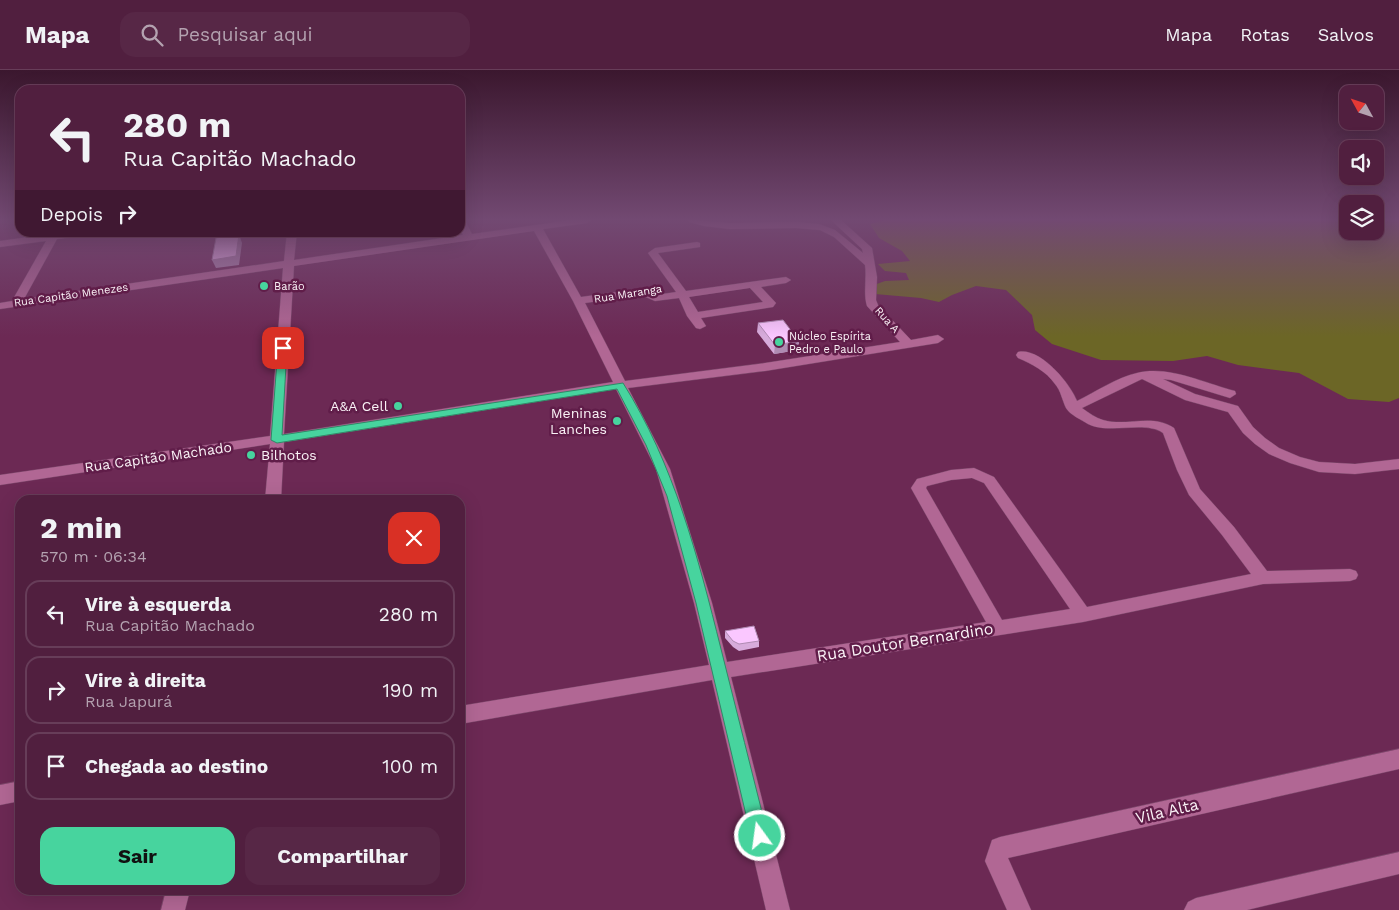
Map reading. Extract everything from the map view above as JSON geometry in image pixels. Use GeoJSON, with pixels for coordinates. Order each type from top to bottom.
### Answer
{"type":"FeatureCollection","features":[{"type":"Feature","properties":{"kind":"street"},"geometry":{"type":"LineString","coordinates":[[16,303],[40,259]]}},
{"type":"Feature","properties":{"kind":"street"},"geometry":{"type":"LineString","coordinates":[[273,495],[287,283],[290,259]]}},
{"type":"Feature","properties":{"kind":"street","name":"Rua Capitão Menezes"},"geometry":{"type":"LineString","coordinates":[[0,306],[315,259]]}},
{"type":"Feature","properties":{"kind":"street"},"geometry":{"type":"LineString","coordinates":[[555,259],[652,445],[666,478],[703,603],[778,910]]}},
{"type":"Feature","properties":{"kind":"street","name":"Rua Maranga"},"geometry":{"type":"LineString","coordinates":[[658,259],[680,290],[697,321],[769,305],[770,303],[753,285]]}},
{"type":"Feature","properties":{"kind":"street"},"geometry":{"type":"LineString","coordinates":[[863,259],[869,263]]}},
{"type":"Feature","properties":{"kind":"street","name":"Rua A"},"geometry":{"type":"LineString","coordinates":[[868,259],[872,277],[871,300],[873,306],[880,316],[908,343]]}},
{"type":"Feature","properties":{"kind":"street","name":"Rua Maranga"},"geometry":{"type":"LineString","coordinates":[[578,301],[643,291],[654,298],[680,290],[753,285],[786,280]]}},
{"type":"Feature","properties":{"kind":"street","name":"Rua Capitão Machado"},"geometry":{"type":"LineString","coordinates":[[0,480],[277,440],[620,385],[765,367],[938,339]]}},
{"type":"Feature","properties":{"kind":"street"},"geometry":{"type":"LineString","coordinates":[[1022,355],[1045,366],[1068,392],[1074,408],[1102,424],[1123,426],[1152,424],[1166,428],[1169,431],[1194,491],[1228,531],[1263,578]]}},
{"type":"Feature","properties":{"kind":"street"},"geometry":{"type":"LineString","coordinates":[[1074,408],[1138,376],[1144,375],[1172,376],[1230,394]]}},
{"type":"Feature","properties":{"kind":"street"},"geometry":{"type":"LineString","coordinates":[[1144,375],[1190,396],[1233,409],[1248,430],[1260,441],[1274,451],[1295,460],[1319,467],[1355,469],[1399,464]]}},
{"type":"Feature","properties":{"kind":"street"},"geometry":{"type":"LineString","coordinates":[[998,628],[918,488],[922,482],[951,475],[974,473],[989,480],[1083,615]]}},
{"type":"Feature","properties":{"kind":"street","name":"Rua Doutor Bernardino"},"geometry":{"type":"LineString","coordinates":[[465,714],[719,671],[1083,615],[1263,578],[1350,575]]}},
{"type":"Feature","properties":{"kind":"street","name":"Vila Alta"},"geometry":{"type":"LineString","coordinates":[[1018,910],[996,862],[1000,848],[1399,759]]}},
{"type":"Feature","properties":{"kind":"street"},"geometry":{"type":"LineString","coordinates":[[0,794],[15,792]]}},
{"type":"Feature","properties":{"kind":"street"},"geometry":{"type":"LineString","coordinates":[[1196,910],[1399,863]]}},
{"type":"Feature","properties":{"kind":"street"},"geometry":{"type":"LineString","coordinates":[[173,910],[177,895]]}},
{"type":"Feature","properties":{"kind":"shaded area"},"geometry":{"type":"Polygon","coordinates":[[[909,259],[1399,259],[1399,398],[1389,402],[1348,399],[1299,373],[1238,365],[1207,356],[1173,361],[1101,360],[1052,344],[1035,330],[1032,315],[1006,290],[976,286],[939,302],[921,298],[875,294],[874,285],[885,281],[909,280],[906,273],[885,271],[878,264],[910,261],[909,259]]]}},
{"type":"Feature","properties":{"kind":"building"},"geometry":{"type":"Polygon","coordinates":[[[783,320],[799,341],[775,345],[758,323],[783,320]]]}},
{"type":"Feature","properties":{"kind":"building"},"geometry":{"type":"Polygon","coordinates":[[[754,626],[759,641],[739,644],[733,641],[725,631],[754,626]]]}},
{"type":"Feature","properties":{"kind":"place","name":"Barão"},"geometry":{"type":"Point","coordinates":[264,286]}},
{"type":"Feature","properties":{"kind":"place","name":"Núcleo Espírita Pedro e Paulo"},"geometry":{"type":"Point","coordinates":[779,342]}},
{"type":"Feature","properties":{"kind":"place","name":"A&A Cell"},"geometry":{"type":"Point","coordinates":[398,406]}},
{"type":"Feature","properties":{"kind":"place","name":"Meninas Lanches"},"geometry":{"type":"Point","coordinates":[617,421]}},
{"type":"Feature","properties":{"kind":"place","name":"Bilhotos"},"geometry":{"type":"Point","coordinates":[251,455]}},
{"type":"Feature","properties":{"kind":"route"},"geometry":{"type":"LineString","coordinates":[[283,348],[277,440],[620,385],[652,445],[672,496],[703,603],[760,836]]}}]}
